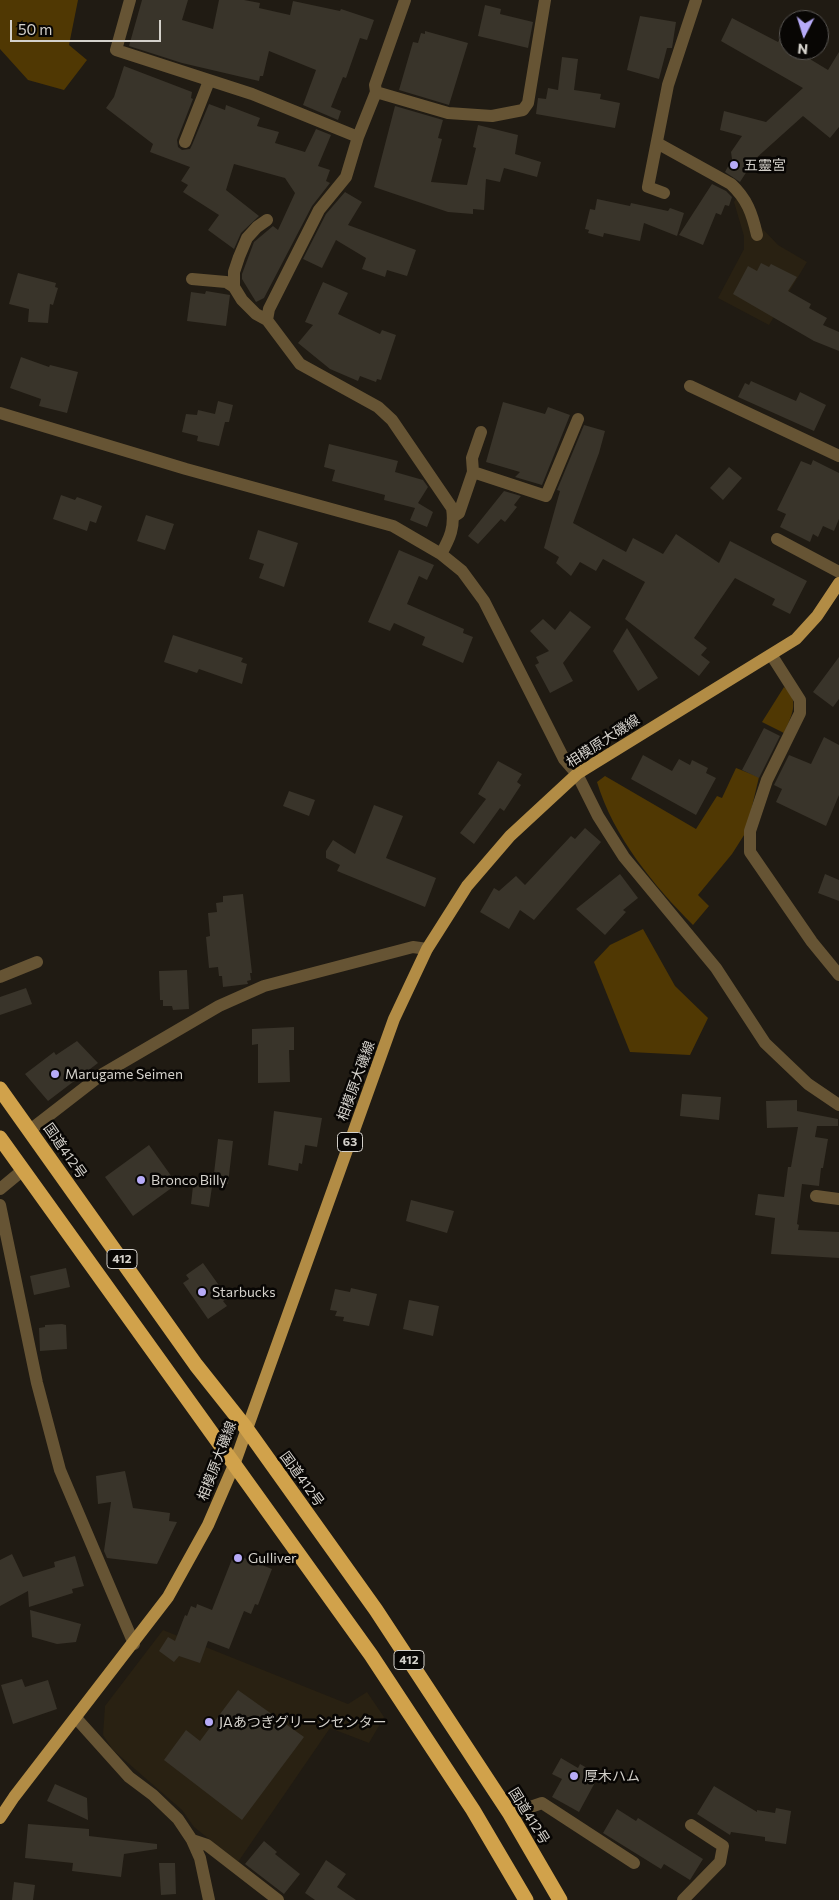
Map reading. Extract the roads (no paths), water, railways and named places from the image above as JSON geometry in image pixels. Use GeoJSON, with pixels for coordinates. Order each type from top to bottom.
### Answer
{"type":"FeatureCollection","features":[{"type":"Feature","properties":{"kind":"highway","name":"国道412号"},"geometry":{"type":"LineString","coordinates":[[0,1089],[196,1365],[246,1428],[376,1610],[510,1814],[560,1900]]}},
{"type":"Feature","properties":{"kind":"highway","name":"412"},"geometry":{"type":"LineString","coordinates":[[0,1138],[371,1655],[473,1810],[526,1900]]}},
{"type":"Feature","properties":{"kind":"main road","name":"相模原大磯線"},"geometry":{"type":"LineString","coordinates":[[0,1818],[14,1797],[134,1644],[168,1597],[189,1563],[234,1465],[394,1019],[426,948],[467,886],[510,836],[577,774],[772,656],[796,639],[839,583]]}},
{"type":"Feature","properties":{"kind":"street"},"geometry":{"type":"LineString","coordinates":[[130,0],[116,50],[252,94],[358,137]]}},
{"type":"Feature","properties":{"kind":"street"},"geometry":{"type":"LineString","coordinates":[[267,320],[269,309],[319,210],[346,178],[358,137],[376,92],[375,84],[405,0]]}},
{"type":"Feature","properties":{"kind":"street"},"geometry":{"type":"LineString","coordinates":[[376,92],[448,113],[492,116],[523,110],[528,103],[546,0]]}},
{"type":"Feature","properties":{"kind":"street"},"geometry":{"type":"LineString","coordinates":[[664,193],[648,187],[668,84],[696,0]]}},
{"type":"Feature","properties":{"kind":"street"},"geometry":{"type":"LineString","coordinates":[[185,142],[209,81]]}},
{"type":"Feature","properties":{"kind":"street"},"geometry":{"type":"LineString","coordinates":[[657,143],[732,184],[742,194],[752,210],[757,235]]}},
{"type":"Feature","properties":{"kind":"street"},"geometry":{"type":"LineString","coordinates":[[234,287],[234,272],[247,238],[267,220]]}},
{"type":"Feature","properties":{"kind":"street"},"geometry":{"type":"LineString","coordinates":[[192,279],[226,282],[234,287],[242,300],[256,314],[267,320],[300,364],[378,406],[392,420],[452,508],[452,534],[441,554]]}},
{"type":"Feature","properties":{"kind":"street"},"geometry":{"type":"LineString","coordinates":[[690,386],[839,456]]}},
{"type":"Feature","properties":{"kind":"street"},"geometry":{"type":"LineString","coordinates":[[0,413],[159,461],[393,526],[441,554],[462,571],[484,600],[560,751],[577,774],[598,816],[624,857],[716,968],[765,1043],[808,1084],[839,1106]]}},
{"type":"Feature","properties":{"kind":"street"},"geometry":{"type":"LineString","coordinates":[[473,472],[546,496],[578,419]]}},
{"type":"Feature","properties":{"kind":"street"},"geometry":{"type":"LineString","coordinates":[[453,517],[459,513],[473,472],[472,458],[481,432]]}},
{"type":"Feature","properties":{"kind":"street"},"geometry":{"type":"LineString","coordinates":[[777,540],[839,572]]}},
{"type":"Feature","properties":{"kind":"street"},"geometry":{"type":"LineString","coordinates":[[772,656],[800,700],[800,713],[767,780],[750,831],[750,852],[812,942],[839,975]]}},
{"type":"Feature","properties":{"kind":"street"},"geometry":{"type":"LineString","coordinates":[[30,1130],[101,1075],[219,1006],[264,986],[413,947],[426,948]]}},
{"type":"Feature","properties":{"kind":"street"},"geometry":{"type":"LineString","coordinates":[[0,978],[38,962]]}},
{"type":"Feature","properties":{"kind":"street"},"geometry":{"type":"LineString","coordinates":[[0,1189],[23,1170]]}},
{"type":"Feature","properties":{"kind":"street"},"geometry":{"type":"LineString","coordinates":[[816,1196],[839,1199]]}},
{"type":"Feature","properties":{"kind":"street"},"geometry":{"type":"LineString","coordinates":[[0,1205],[37,1383],[60,1470],[134,1644]]}},
{"type":"Feature","properties":{"kind":"street"},"geometry":{"type":"LineString","coordinates":[[76,1718],[129,1777],[153,1795],[178,1819],[192,1840],[200,1858],[209,1900]]}},
{"type":"Feature","properties":{"kind":"street"},"geometry":{"type":"LineString","coordinates":[[510,1814],[542,1803],[634,1863]]}},
{"type":"Feature","properties":{"kind":"street"},"geometry":{"type":"LineString","coordinates":[[683,1900],[720,1862],[723,1846],[691,1825]]}},
{"type":"Feature","properties":{"kind":"street"},"geometry":{"type":"LineString","coordinates":[[192,1840],[207,1845],[277,1899]]}},
{"type":"Feature","properties":{"kind":"place","name":"五靈宮"},"geometry":{"type":"Point","coordinates":[734,165]}},
{"type":"Feature","properties":{"kind":"place","name":"Marugame Seimen"},"geometry":{"type":"Point","coordinates":[55,1074]}},
{"type":"Feature","properties":{"kind":"place","name":"Bronco Billy"},"geometry":{"type":"Point","coordinates":[141,1180]}},
{"type":"Feature","properties":{"kind":"place","name":"Starbucks"},"geometry":{"type":"Point","coordinates":[202,1292]}},
{"type":"Feature","properties":{"kind":"place","name":"Gulliver"},"geometry":{"type":"Point","coordinates":[238,1558]}},
{"type":"Feature","properties":{"kind":"place","name":"JAあつぎグリーンセンター"},"geometry":{"type":"Point","coordinates":[209,1722]}},
{"type":"Feature","properties":{"kind":"place","name":"厚木ハム"},"geometry":{"type":"Point","coordinates":[574,1776]}}]}
